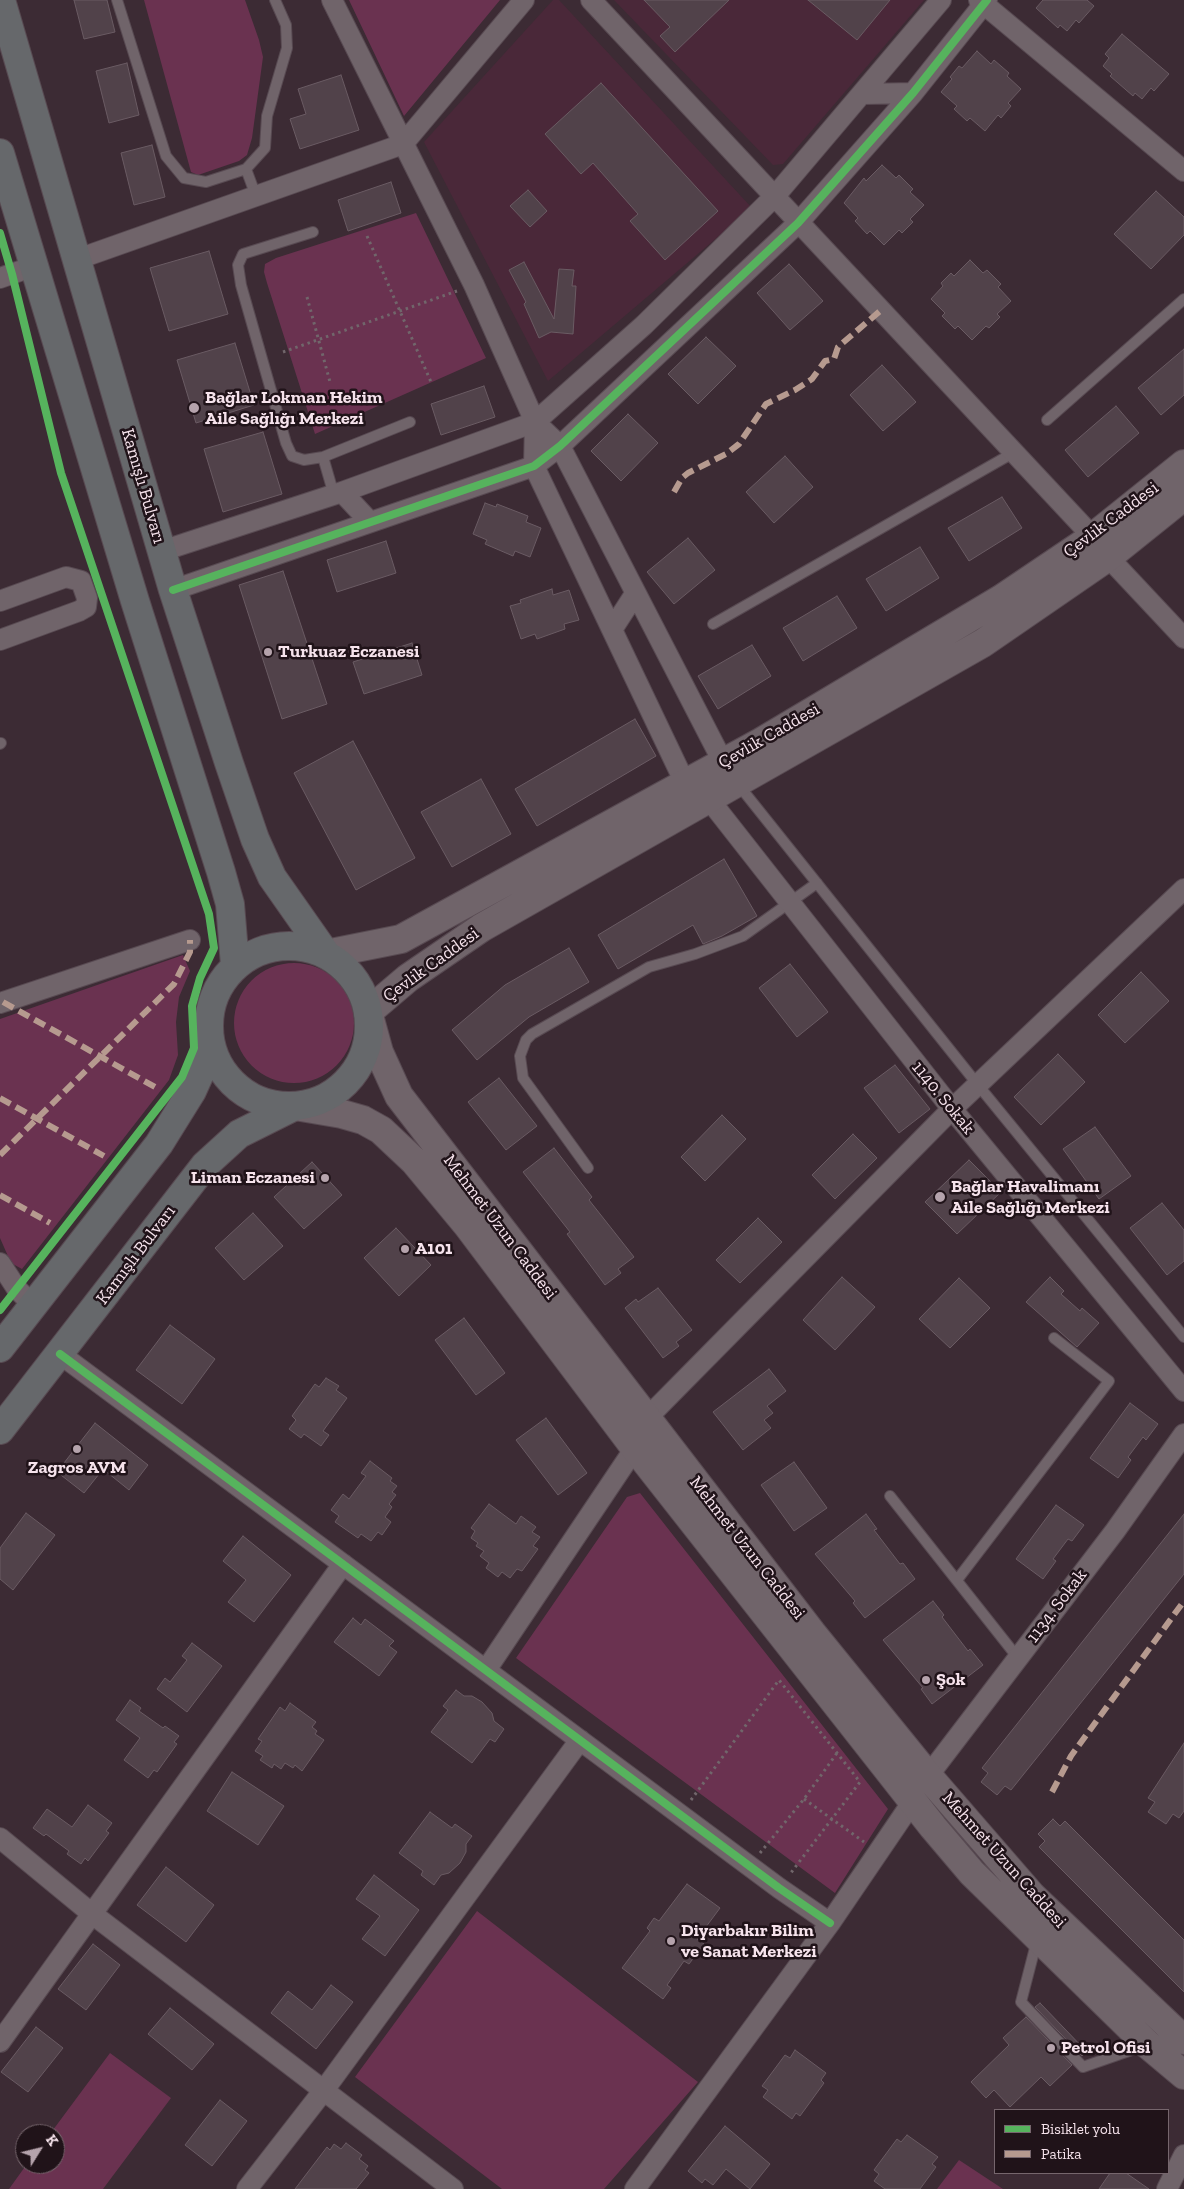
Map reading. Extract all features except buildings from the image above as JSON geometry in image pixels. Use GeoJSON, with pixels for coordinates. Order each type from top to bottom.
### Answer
{"type":"FeatureCollection","features":[{"type":"Feature","properties":{"kind":"highway","name":"Kamışlı Bulvarı"},"geometry":{"type":"LineString","coordinates":[[1,0],[173,590],[254,839],[272,877],[326,954]]}},
{"type":"Feature","properties":{"kind":"highway"},"geometry":{"type":"LineString","coordinates":[[0,153],[135,601],[221,872],[230,904],[235,965]]}},
{"type":"Feature","properties":{"kind":"highway"},"geometry":{"type":"LineString","coordinates":[[279,946],[303,946],[326,954],[341,964],[354,978],[363,994],[368,1012],[368,1039],[360,1064],[344,1086],[321,1100],[295,1106],[273,1105],[252,1098],[234,1086],[220,1069],[211,1048],[208,1026],[211,1003],[220,982],[235,965],[256,952],[279,946]]}},
{"type":"Feature","properties":{"kind":"highway"},"geometry":{"type":"LineString","coordinates":[[0,1348],[32,1304],[159,1144],[192,1091],[211,1048]]}},
{"type":"Feature","properties":{"kind":"highway","name":"Kamışlı Bulvarı"},"geometry":{"type":"LineString","coordinates":[[0,1430],[205,1165],[239,1134],[295,1106]]}},
{"type":"Feature","properties":{"kind":"main road","name":"Çevlik Caddesi"},"geometry":{"type":"LineString","coordinates":[[326,954],[401,939],[685,784],[730,773],[983,643],[1100,547],[1184,464]]}},
{"type":"Feature","properties":{"kind":"main road","name":"Çevlik Caddesi"},"geometry":{"type":"LineString","coordinates":[[1100,547],[1184,496]]}},
{"type":"Feature","properties":{"kind":"main road","name":"Çevlik Caddesi"},"geometry":{"type":"LineString","coordinates":[[368,1012],[408,978],[482,928],[708,798],[730,773]]}},
{"type":"Feature","properties":{"kind":"main road","name":"Mehmet Uzun Caddesi"},"geometry":{"type":"LineString","coordinates":[[368,1012],[379,1052],[399,1096],[812,1632],[928,1776],[1032,1896],[1184,2040]]}},
{"type":"Feature","properties":{"kind":"main road"},"geometry":{"type":"LineString","coordinates":[[295,1106],[342,1114],[363,1120],[381,1130],[414,1161],[468,1226],[635,1448],[972,1873],[1147,2044],[1184,2075]]}},
{"type":"Feature","properties":{"kind":"street"},"geometry":{"type":"LineString","coordinates":[[332,0],[474,285],[535,422],[560,446],[635,594],[730,773]]}},
{"type":"Feature","properties":{"kind":"street"},"geometry":{"type":"LineString","coordinates":[[78,259],[403,144],[524,0]]}},
{"type":"Feature","properties":{"kind":"street"},"geometry":{"type":"LineString","coordinates":[[591,0],[1184,638]]}},
{"type":"Feature","properties":{"kind":"street"},"geometry":{"type":"LineString","coordinates":[[162,551],[338,493],[535,422],[644,325],[775,196],[941,0]]}},
{"type":"Feature","properties":{"kind":"street"},"geometry":{"type":"LineString","coordinates":[[173,590],[534,466],[560,446],[798,222],[912,93],[983,1],[1184,171]]}},
{"type":"Feature","properties":{"kind":"street"},"geometry":{"type":"LineString","coordinates":[[863,94],[912,93]]}},
{"type":"Feature","properties":{"kind":"street"},"geometry":{"type":"LineString","coordinates":[[0,278],[34,266]]}},
{"type":"Feature","properties":{"kind":"street"},"geometry":{"type":"LineString","coordinates":[[644,325],[685,329]]}},
{"type":"Feature","properties":{"kind":"street"},"geometry":{"type":"LineString","coordinates":[[535,422],[534,466],[613,628],[685,784]]}},
{"type":"Feature","properties":{"kind":"street"},"geometry":{"type":"LineString","coordinates":[[338,493],[370,522]]}},
{"type":"Feature","properties":{"kind":"street"},"geometry":{"type":"LineString","coordinates":[[0,601],[66,577],[81,581],[87,598],[86,607],[79,611],[0,640]]}},
{"type":"Feature","properties":{"kind":"street"},"geometry":{"type":"LineString","coordinates":[[613,628],[635,594]]}},
{"type":"Feature","properties":{"kind":"street","name":"1140. Sokak"},"geometry":{"type":"LineString","coordinates":[[708,798],[789,904],[952,1109],[1184,1391]]}},
{"type":"Feature","properties":{"kind":"street"},"geometry":{"type":"LineString","coordinates":[[647,1418],[952,1109],[1181,899]]}},
{"type":"Feature","properties":{"kind":"street"},"geometry":{"type":"LineString","coordinates":[[0,1003],[190,940]]}},
{"type":"Feature","properties":{"kind":"street"},"geometry":{"type":"LineString","coordinates":[[0,1263],[17,1289],[32,1304]]}},
{"type":"Feature","properties":{"kind":"street"},"geometry":{"type":"LineString","coordinates":[[60,1354],[749,1866],[830,1923]]}},
{"type":"Feature","properties":{"kind":"street","name":"1134. Sokak"},"geometry":{"type":"LineString","coordinates":[[928,1776],[1115,1531],[1184,1434]]}},
{"type":"Feature","properties":{"kind":"street"},"geometry":{"type":"LineString","coordinates":[[486,1670],[635,1448]]}},
{"type":"Feature","properties":{"kind":"street"},"geometry":{"type":"LineString","coordinates":[[0,2042],[343,1564]]}},
{"type":"Feature","properties":{"kind":"street"},"geometry":{"type":"LineString","coordinates":[[247,2189],[324,2090],[580,1740]]}},
{"type":"Feature","properties":{"kind":"street"},"geometry":{"type":"LineString","coordinates":[[635,2189],[830,1923],[913,1801]]}},
{"type":"Feature","properties":{"kind":"street"},"geometry":{"type":"LineString","coordinates":[[0,1838],[92,1913],[453,2189]]}},
{"type":"Feature","properties":{"kind":"street"},"geometry":{"type":"LineString","coordinates":[[1167,2189],[1184,2155]]}},
{"type":"Feature","properties":{"kind":"lane"},"geometry":{"type":"LineString","coordinates":[[117,0],[166,156],[184,178],[206,182],[246,168],[265,148],[267,116],[287,48],[286,25],[275,0]]}},
{"type":"Feature","properties":{"kind":"lane"},"geometry":{"type":"LineString","coordinates":[[246,168],[256,196]]}},
{"type":"Feature","properties":{"kind":"lane"},"geometry":{"type":"LineString","coordinates":[[313,232],[243,254],[238,265],[241,285],[286,443],[292,456],[304,460],[323,457],[410,422]]}},
{"type":"Feature","properties":{"kind":"lane"},"geometry":{"type":"LineString","coordinates":[[1047,420],[1184,298]]}},
{"type":"Feature","properties":{"kind":"lane"},"geometry":{"type":"LineString","coordinates":[[713,624],[1013,453]]}},
{"type":"Feature","properties":{"kind":"lane"},"geometry":{"type":"LineString","coordinates":[[323,457],[338,493]]}},
{"type":"Feature","properties":{"kind":"lane"},"geometry":{"type":"LineString","coordinates":[[730,773],[978,1085],[1184,1337]]}},
{"type":"Feature","properties":{"kind":"lane"},"geometry":{"type":"LineString","coordinates":[[588,1168],[523,1078],[520,1056],[526,1040],[532,1034],[649,967],[695,954],[743,936],[817,883]]}},
{"type":"Feature","properties":{"kind":"lane"},"geometry":{"type":"LineString","coordinates":[[957,1580],[1109,1381],[1054,1338]]}},
{"type":"Feature","properties":{"kind":"lane"},"geometry":{"type":"LineString","coordinates":[[890,1496],[1018,1658]]}},
{"type":"Feature","properties":{"kind":"lane"},"geometry":{"type":"LineString","coordinates":[[1038,1936],[1021,2002],[1083,2067],[1147,2044]]}},
{"type":"Feature","properties":{"kind":"path"},"geometry":{"type":"LineString","coordinates":[[368,236],[431,382]]}},
{"type":"Feature","properties":{"kind":"path"},"geometry":{"type":"LineString","coordinates":[[284,352],[474,285]]}},
{"type":"Feature","properties":{"kind":"path"},"geometry":{"type":"LineString","coordinates":[[307,297],[330,382]]}},
{"type":"Feature","properties":{"kind":"path"},"geometry":{"type":"LineString","coordinates":[[680,1814],[779,1680],[860,1782],[779,1888]]}},
{"type":"Feature","properties":{"kind":"path"},"geometry":{"type":"LineString","coordinates":[[749,1866],[804,1798],[837,1753]]}},
{"type":"Feature","properties":{"kind":"path"},"geometry":{"type":"LineString","coordinates":[[804,1798],[877,1852]]}},
{"type":"Feature","properties":{"kind":"shaded area"},"geometry":{"type":"Polygon","coordinates":[[[144,0],[245,0],[263,57],[252,138],[247,155],[239,161],[198,175],[191,172],[144,0]]]}},
{"type":"Feature","properties":{"kind":"shaded area"},"geometry":{"type":"Polygon","coordinates":[[[349,0],[500,0],[404,116],[349,0]]]}},
{"type":"Feature","properties":{"kind":"shaded area"},"geometry":{"type":"Polygon","coordinates":[[[553,0],[559,0],[752,208],[548,381],[424,142],[553,0]]]}},
{"type":"Feature","properties":{"kind":"shaded area"},"geometry":{"type":"Polygon","coordinates":[[[614,0],[924,0],[783,164],[773,165],[614,0]]]}},
{"type":"Feature","properties":{"kind":"shaded area"},"geometry":{"type":"Polygon","coordinates":[[[416,213],[486,358],[315,434],[267,283],[264,272],[265,264],[276,258],[416,213]]]}},
{"type":"Feature","properties":{"kind":"shaded area"},"geometry":{"type":"Polygon","coordinates":[[[183,955],[190,971],[179,997],[176,1022],[178,1055],[169,1080],[22,1269],[11,1263],[0,1238],[0,1019],[183,955]]]}},
{"type":"Feature","properties":{"kind":"shaded area"},"geometry":{"type":"Polygon","coordinates":[[[294,963],[306,964],[317,968],[327,973],[336,981],[344,990],[349,1000],[353,1011],[353,1035],[349,1046],[344,1056],[336,1065],[327,1073],[317,1078],[306,1082],[294,1083],[282,1082],[271,1078],[261,1073],[252,1065],[244,1056],[239,1046],[235,1035],[234,1023],[235,1011],[239,1000],[244,990],[252,981],[261,973],[271,968],[282,964],[294,963]]]}},
{"type":"Feature","properties":{"kind":"shaded area"},"geometry":{"type":"Polygon","coordinates":[[[640,1493],[888,1809],[835,1893],[516,1658],[627,1497],[640,1493]]]}},
{"type":"Feature","properties":{"kind":"shaded area"},"geometry":{"type":"Polygon","coordinates":[[[477,1911],[698,2082],[604,2189],[502,2189],[355,2077],[477,1911]]]}},
{"type":"Feature","properties":{"kind":"shaded area"},"geometry":{"type":"Polygon","coordinates":[[[110,2053],[171,2098],[103,2189],[9,2189],[20,2174],[65,2174],[65,2124],[57,2124],[110,2053]]]}},
{"type":"Feature","properties":{"kind":"shaded area"},"geometry":{"type":"Polygon","coordinates":[[[959,2160],[1003,2189],[937,2189],[959,2160]]]}},
{"type":"Feature","properties":{"kind":"marked path"},"geometry":{"type":"LineString","coordinates":[[674,492],[682,478],[688,473],[726,454],[739,444],[766,404],[795,390],[812,379],[825,361],[834,359],[838,347],[880,311]]}},
{"type":"Feature","properties":{"kind":"marked path"},"geometry":{"type":"LineString","coordinates":[[0,1155],[174,984],[190,952],[190,940]]}},
{"type":"Feature","properties":{"kind":"marked path"},"geometry":{"type":"LineString","coordinates":[[3,1002],[155,1087]]}},
{"type":"Feature","properties":{"kind":"marked path"},"geometry":{"type":"LineString","coordinates":[[0,1098],[104,1156]]}},
{"type":"Feature","properties":{"kind":"marked path"},"geometry":{"type":"LineString","coordinates":[[0,1195],[50,1223]]}},
{"type":"Feature","properties":{"kind":"marked path"},"geometry":{"type":"LineString","coordinates":[[1052,1792],[1071,1756],[1184,1601]]}},
{"type":"Feature","properties":{"kind":"cycle path"},"geometry":{"type":"LineString","coordinates":[[173,590],[534,466],[560,446],[798,223],[913,93],[987,0]]}},
{"type":"Feature","properties":{"kind":"cycle path"},"geometry":{"type":"LineString","coordinates":[[0,233],[12,274],[61,473],[209,914],[214,948],[200,978],[192,1006],[194,1048],[182,1077],[0,1310]]}},
{"type":"Feature","properties":{"kind":"cycle path"},"geometry":{"type":"LineString","coordinates":[[60,1354],[779,1888],[830,1923]]}},
{"type":"Feature","properties":{"kind":"place","name":"Bağlar Lokman Hekim Aile Sağlığı Merkezi"},"geometry":{"type":"Point","coordinates":[194,408]}},
{"type":"Feature","properties":{"kind":"place","name":"Turkuaz Eczanesi"},"geometry":{"type":"Point","coordinates":[268,652]}},
{"type":"Feature","properties":{"kind":"place","name":"Liman Eczanesi"},"geometry":{"type":"Point","coordinates":[325,1178]}},
{"type":"Feature","properties":{"kind":"place","name":"Bağlar Havalimanı Aile Sağlığı Merkezi"},"geometry":{"type":"Point","coordinates":[940,1197]}},
{"type":"Feature","properties":{"kind":"place","name":"A101"},"geometry":{"type":"Point","coordinates":[405,1249]}},
{"type":"Feature","properties":{"kind":"place","name":"Zagros AVM"},"geometry":{"type":"Point","coordinates":[77,1449]}},
{"type":"Feature","properties":{"kind":"place","name":"Şok"},"geometry":{"type":"Point","coordinates":[926,1680]}},
{"type":"Feature","properties":{"kind":"place","name":"Diyarbakır Bilim ve Sanat Merkezi"},"geometry":{"type":"Point","coordinates":[671,1941]}},
{"type":"Feature","properties":{"kind":"place","name":"Petrol Ofisi"},"geometry":{"type":"Point","coordinates":[1051,2048]}}]}
